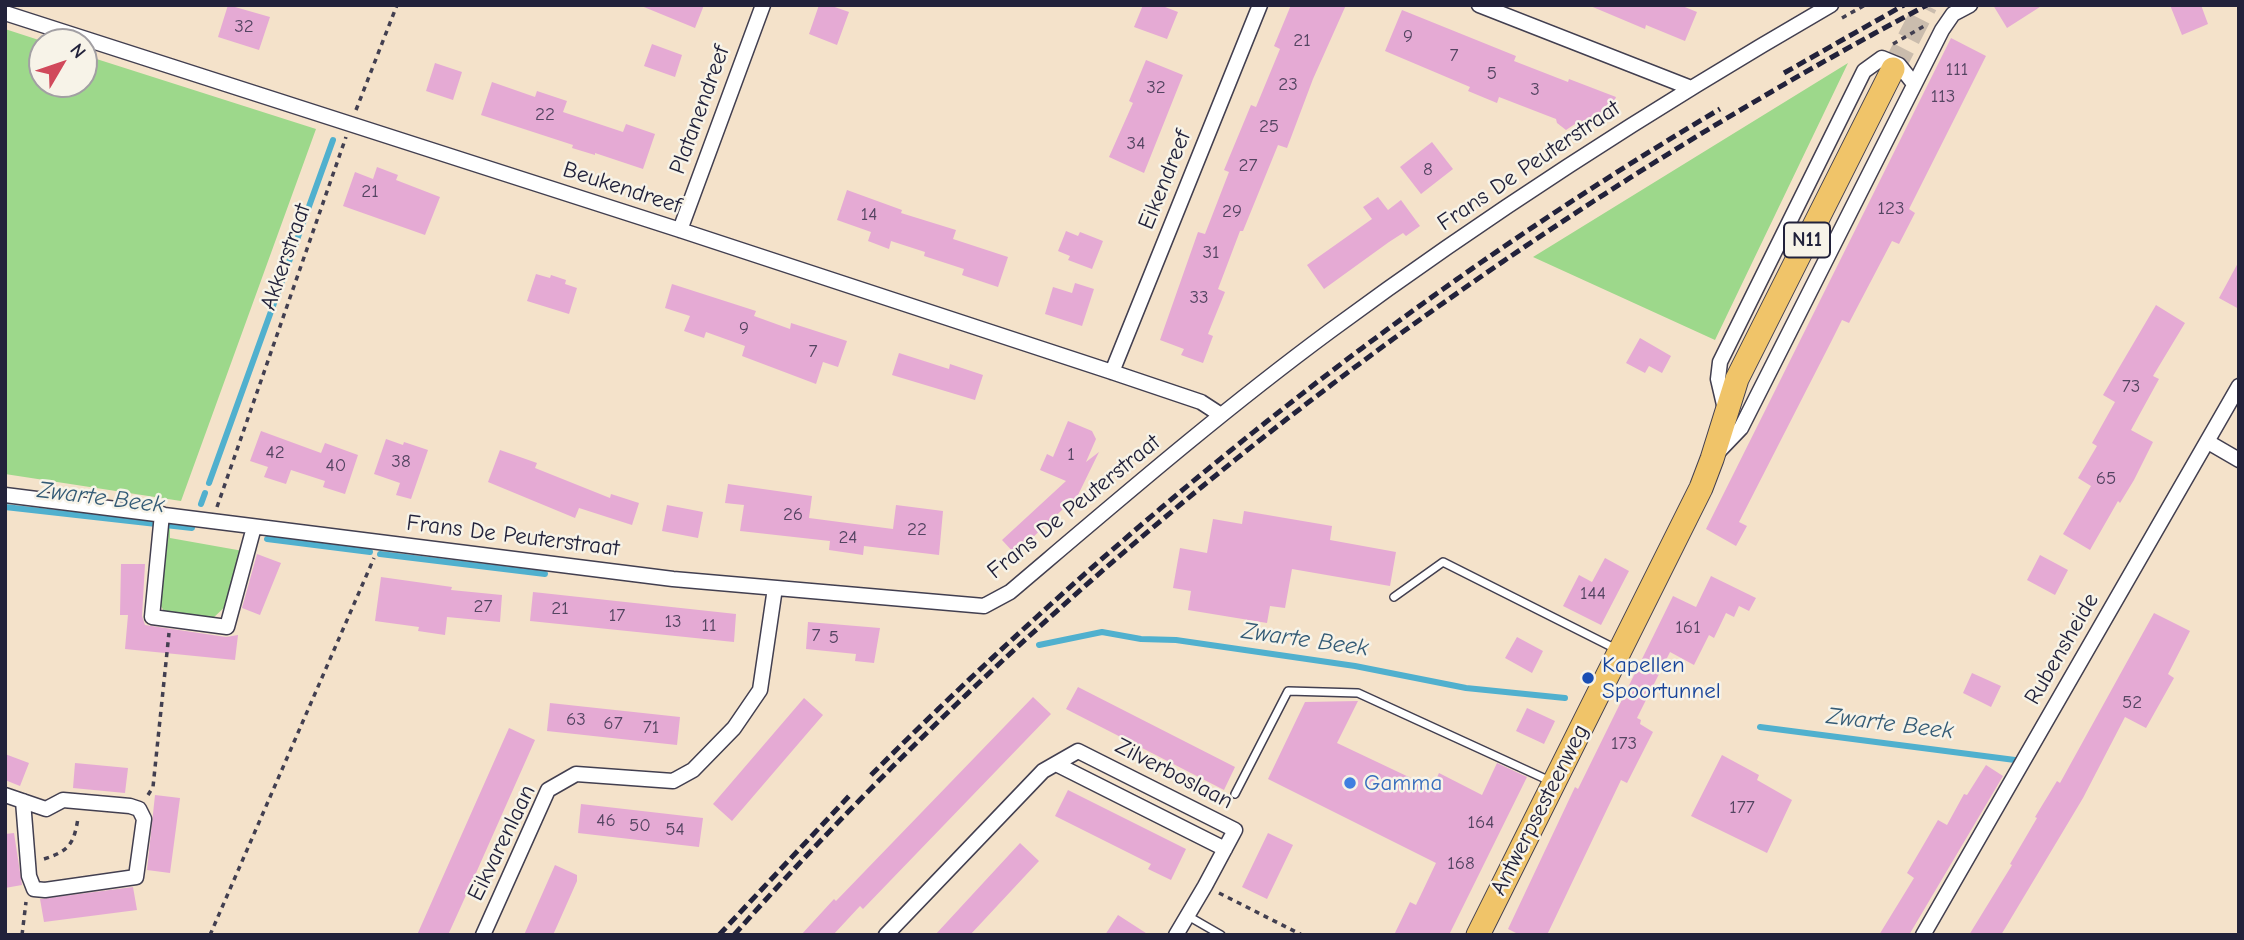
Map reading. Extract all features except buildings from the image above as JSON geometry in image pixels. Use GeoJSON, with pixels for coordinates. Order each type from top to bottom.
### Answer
{"type":"FeatureCollection","features":[{"type":"Feature","properties":{"kind":"main road","name":"Antwerpsesteenweg"},"geometry":{"type":"LineString","coordinates":[[1478,935],[1701,488],[1737,379],[1887,64]]}},
{"type":"Feature","properties":{"kind":"street","name":"Platanendreef"},"geometry":{"type":"LineString","coordinates":[[680,230],[763,5]]}},
{"type":"Feature","properties":{"kind":"street","name":"Eikendreef"},"geometry":{"type":"LineString","coordinates":[[1112,372],[1260,5]]}},
{"type":"Feature","properties":{"kind":"street"},"geometry":{"type":"LineString","coordinates":[[1479,5],[1691,88]]}},
{"type":"Feature","properties":{"kind":"street","name":"Frans De Peuterstraat"},"geometry":{"type":"LineString","coordinates":[[5,495],[673,579],[984,606],[1010,592],[1221,415],[1433,257],[1545,181],[1691,88],[1831,5]]}},
{"type":"Feature","properties":{"kind":"street"},"geometry":{"type":"LineString","coordinates":[[1953,14],[1970,5]]}},
{"type":"Feature","properties":{"kind":"street","name":"Beukendreef"},"geometry":{"type":"LineString","coordinates":[[5,13],[1112,372],[1201,402],[1221,415]]}},
{"type":"Feature","properties":{"kind":"street","name":"Antwerpsesteenweg"},"geometry":{"type":"LineString","coordinates":[[1712,459],[1741,428],[1914,84],[1953,14]]}},
{"type":"Feature","properties":{"kind":"street"},"geometry":{"type":"LineString","coordinates":[[1887,64],[1899,65],[1914,84]]}},
{"type":"Feature","properties":{"kind":"street","name":"Rubensheide"},"geometry":{"type":"LineString","coordinates":[[1923,935],[2239,386]]}},
{"type":"Feature","properties":{"kind":"street"},"geometry":{"type":"LineString","coordinates":[[2208,442],[2239,460]]}},
{"type":"Feature","properties":{"kind":"street"},"geometry":{"type":"LineString","coordinates":[[162,514],[152,617],[171,621],[227,628],[254,527]]}},
{"type":"Feature","properties":{"kind":"street","name":"Eikvarenlaan"},"geometry":{"type":"LineString","coordinates":[[483,935],[548,790],[576,774],[673,781],[693,770],[734,728],[760,690],[775,587]]}},
{"type":"Feature","properties":{"kind":"street","name":"Zilverboslaan"},"geometry":{"type":"LineString","coordinates":[[886,935],[1043,771],[1078,751],[1235,830],[1225,849],[1056,764]]}},
{"type":"Feature","properties":{"kind":"street"},"geometry":{"type":"LineString","coordinates":[[5,795],[23,801],[46,809],[63,800],[139,809],[144,819],[136,877],[45,890],[34,889],[29,876],[23,801]]}},
{"type":"Feature","properties":{"kind":"street"},"geometry":{"type":"LineString","coordinates":[[1176,935],[1225,849]]}},
{"type":"Feature","properties":{"kind":"lane"},"geometry":{"type":"LineString","coordinates":[[1394,597],[1443,562],[1619,651]]}},
{"type":"Feature","properties":{"kind":"lane"},"geometry":{"type":"LineString","coordinates":[[1235,794],[1288,691],[1358,694],[1553,783]]}},
{"type":"Feature","properties":{"kind":"lane"},"geometry":{"type":"LineString","coordinates":[[1187,915],[1221,935]]}},
{"type":"Feature","properties":{"kind":"path","name":"Akkerstraat"},"geometry":{"type":"LineString","coordinates":[[211,522],[350,126],[397,5]]}},
{"type":"Feature","properties":{"kind":"path"},"geometry":{"type":"LineString","coordinates":[[1887,64],[1889,46],[1940,17],[1953,14]]}},
{"type":"Feature","properties":{"kind":"path"},"geometry":{"type":"LineString","coordinates":[[210,935],[380,543]]}},
{"type":"Feature","properties":{"kind":"path"},"geometry":{"type":"LineString","coordinates":[[139,809],[153,787],[171,621]]}},
{"type":"Feature","properties":{"kind":"path"},"geometry":{"type":"LineString","coordinates":[[28,861],[54,856],[73,842],[78,819],[78,801]]}},
{"type":"Feature","properties":{"kind":"path"},"geometry":{"type":"LineString","coordinates":[[1205,886],[1302,935]]}},
{"type":"Feature","properties":{"kind":"path"},"geometry":{"type":"LineString","coordinates":[[22,935],[27,897],[34,889]]}},
{"type":"Feature","properties":{"kind":"green space"},"geometry":{"type":"Polygon","coordinates":[[[5,29],[28,36],[28,98],[98,98],[98,59],[316,129],[181,501],[5,474],[5,29]]]}},
{"type":"Feature","properties":{"kind":"green space"},"geometry":{"type":"Polygon","coordinates":[[[1848,63],[1715,340],[1533,257],[1848,63]]]}},
{"type":"Feature","properties":{"kind":"green space"},"geometry":{"type":"Polygon","coordinates":[[[170,522],[170,538],[243,551],[228,604],[212,619],[165,613],[161,606],[165,523],[170,522]]]}},
{"type":"Feature","properties":{"kind":"waterway"},"geometry":{"type":"LineString","coordinates":[[209,483],[333,140]]}},
{"type":"Feature","properties":{"kind":"waterway"},"geometry":{"type":"LineString","coordinates":[[201,504],[205,493]]}},
{"type":"Feature","properties":{"kind":"waterway","name":"Zwarte Beek"},"geometry":{"type":"LineString","coordinates":[[5,507],[192,528]]}},
{"type":"Feature","properties":{"kind":"waterway","name":"Zwarte Beek"},"geometry":{"type":"LineString","coordinates":[[267,539],[370,552]]}},
{"type":"Feature","properties":{"kind":"waterway","name":"Zwarte Beek"},"geometry":{"type":"LineString","coordinates":[[380,554],[545,574]]}},
{"type":"Feature","properties":{"kind":"waterway","name":"Zwarte Beek"},"geometry":{"type":"LineString","coordinates":[[1039,645],[1102,632],[1355,666],[1466,688],[1565,698]]}},
{"type":"Feature","properties":{"kind":"waterway","name":"Zwarte Beek"},"geometry":{"type":"LineString","coordinates":[[1760,727],[2015,760]]}},
{"type":"Feature","properties":{"kind":"tunnel"},"geometry":{"type":"LineString","coordinates":[[1893,69],[1926,5]]}},
{"type":"Feature","properties":{"kind":"railway"},"geometry":{"type":"LineString","coordinates":[[1784,73],[1904,5]]}},
{"type":"Feature","properties":{"kind":"railway"},"geometry":{"type":"LineString","coordinates":[[734,935],[864,796],[1000,663],[1142,537],[1289,417],[1442,304],[1599,197],[1761,98],[1927,5]]}},
{"type":"Feature","properties":{"kind":"railway"},"geometry":{"type":"LineString","coordinates":[[871,775],[1068,589],[1274,415],[1382,333],[1492,255],[1605,180],[1720,109]]}},
{"type":"Feature","properties":{"kind":"railway"},"geometry":{"type":"LineString","coordinates":[[719,935],[851,794]]}},
{"type":"Feature","properties":{"kind":"place","name":"Kapellen Spoortunnel"},"geometry":{"type":"Point","coordinates":[1588,678]}},
{"type":"Feature","properties":{"kind":"place","name":"Gamma"},"geometry":{"type":"Point","coordinates":[1350,783]}}]}
